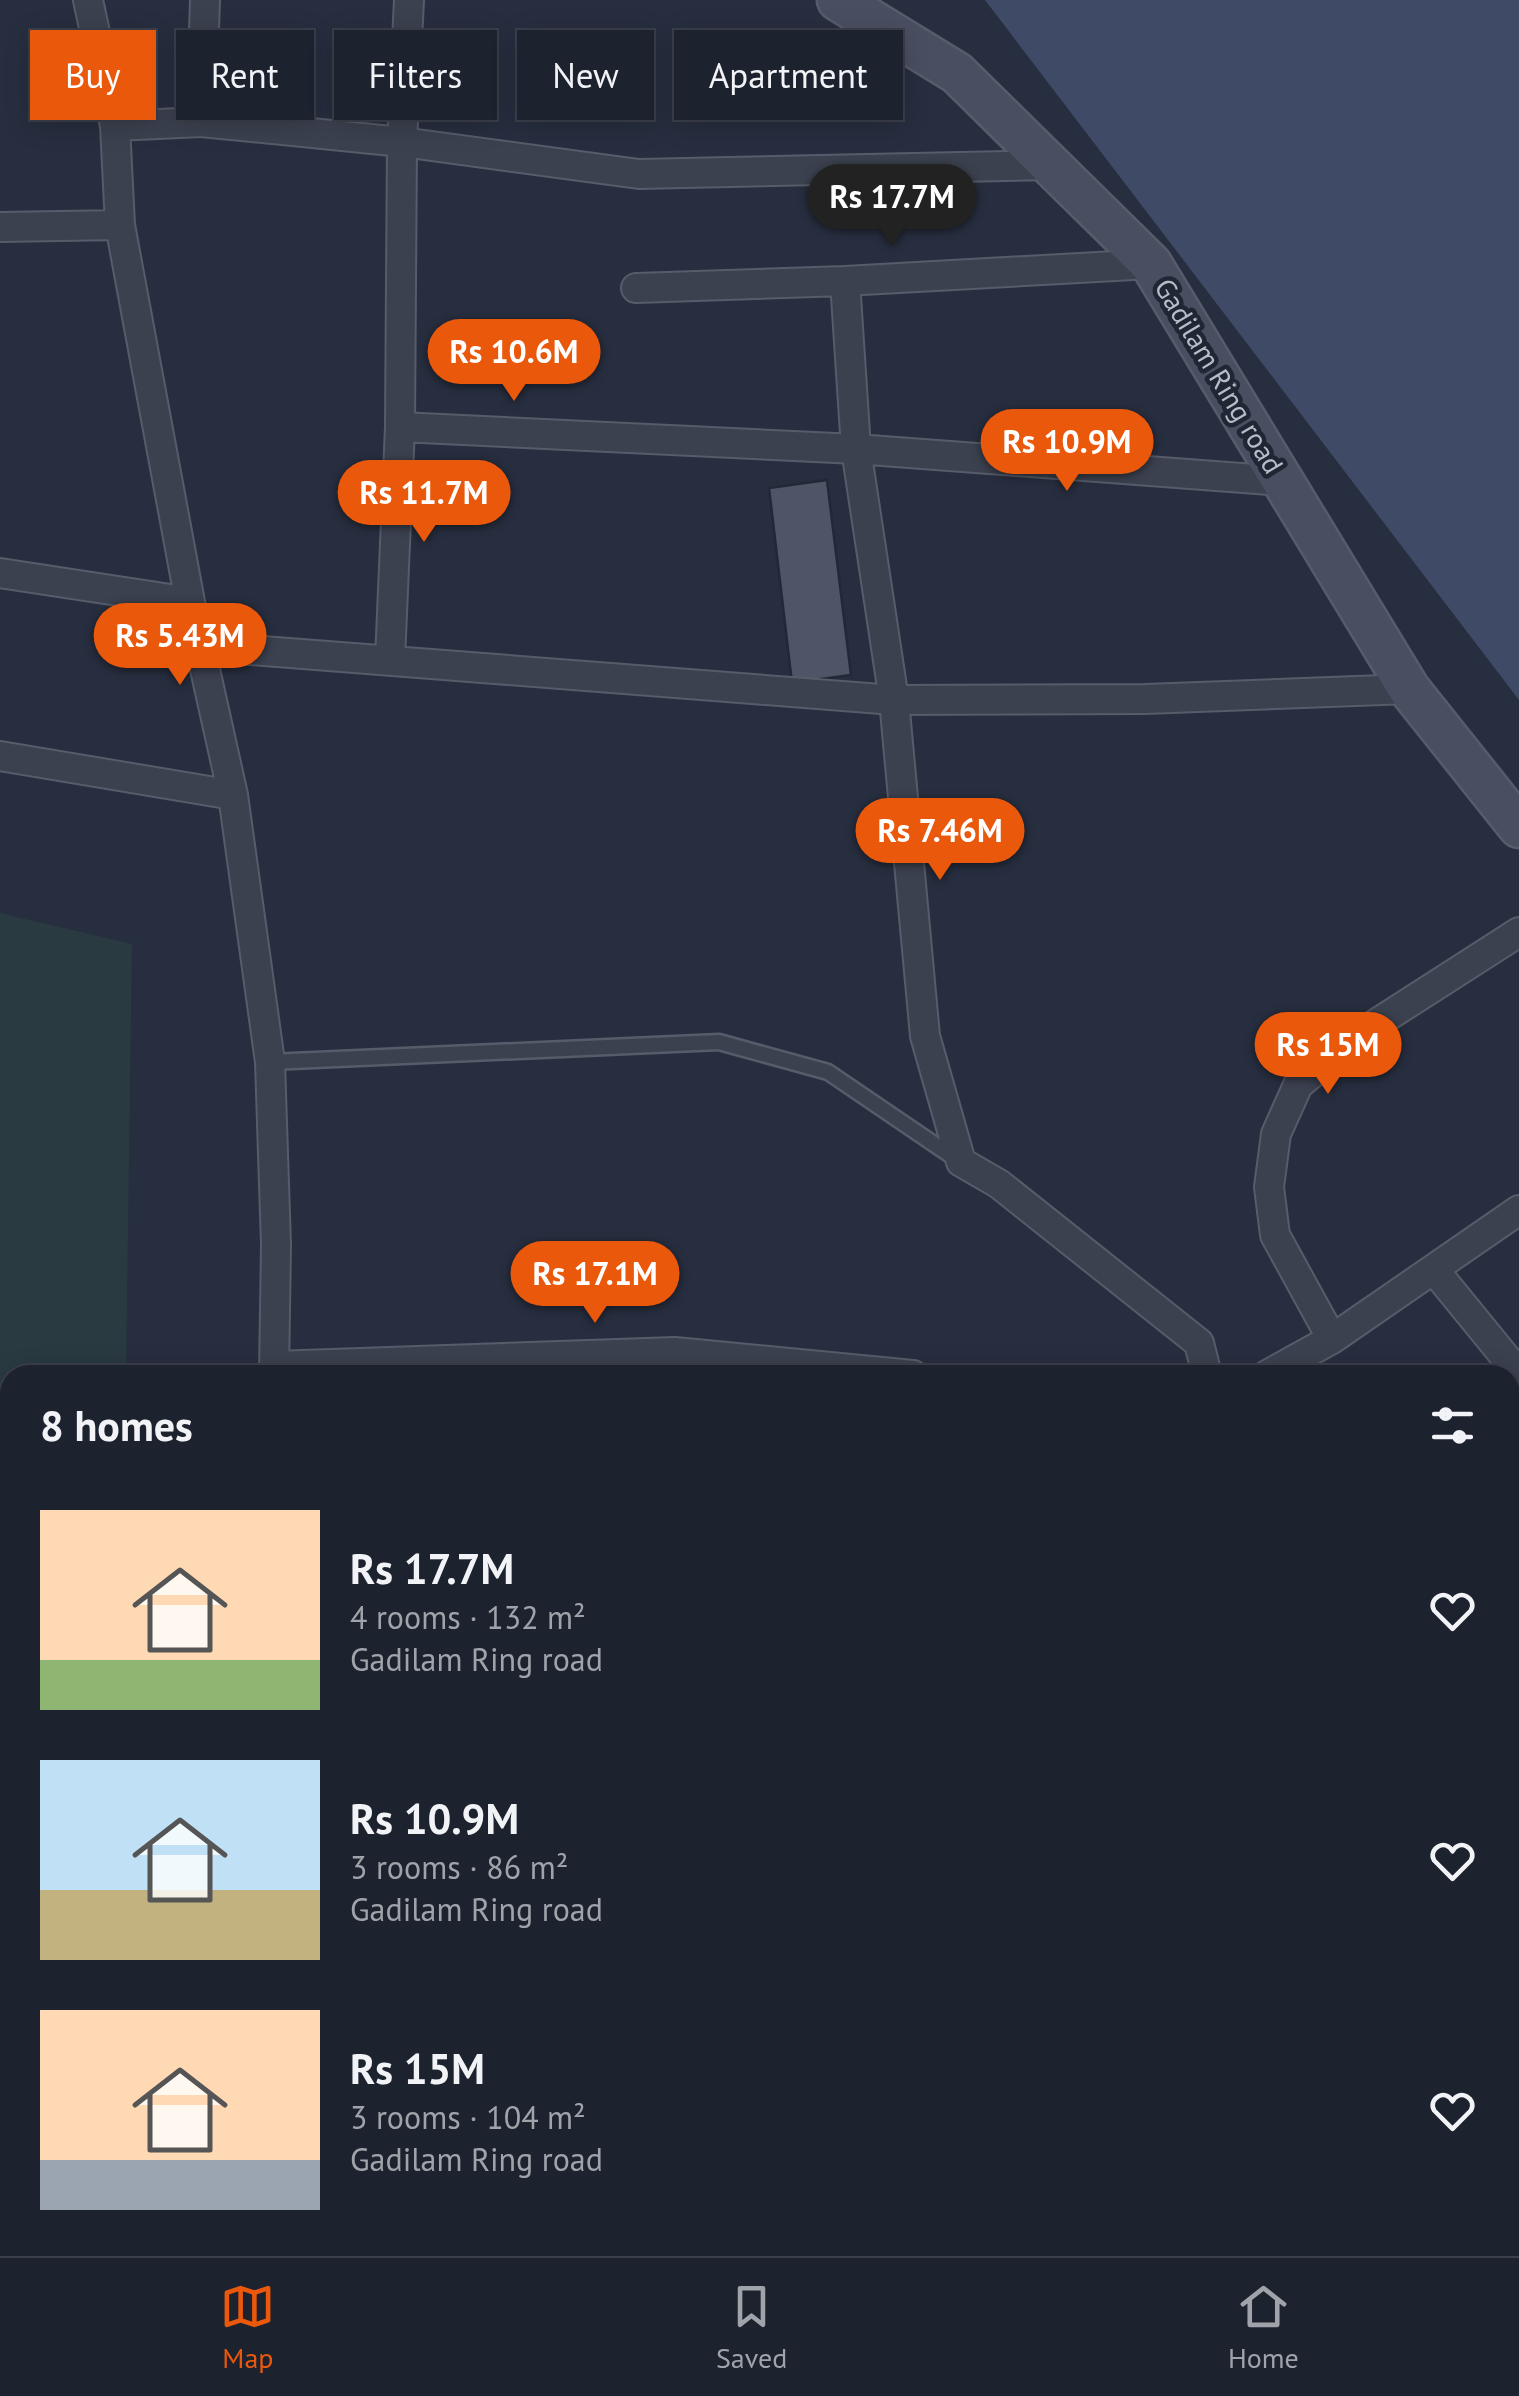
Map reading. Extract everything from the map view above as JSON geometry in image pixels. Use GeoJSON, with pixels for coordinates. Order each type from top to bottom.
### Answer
{"type":"FeatureCollection","features":[{"type":"Feature","properties":{"kind":"main road","name":"Gadilam Ring road"},"geometry":{"type":"LineString","coordinates":[[838,0],[957,72],[1151,264],[1409,689],[1519,827]]}},
{"type":"Feature","properties":{"kind":"street"},"geometry":{"type":"LineString","coordinates":[[88,0],[115,126],[120,225],[190,602],[234,795],[270,1062],[276,1245],[274,1365]]}},
{"type":"Feature","properties":{"kind":"street"},"geometry":{"type":"LineString","coordinates":[[202,122],[204,0]]}},
{"type":"Feature","properties":{"kind":"street"},"geometry":{"type":"LineString","coordinates":[[390,660],[400,427],[402,142],[409,0]]}},
{"type":"Feature","properties":{"kind":"street"},"geometry":{"type":"LineString","coordinates":[[115,126],[202,122],[402,142],[639,174],[1051,165]]}},
{"type":"Feature","properties":{"kind":"street"},"geometry":{"type":"LineString","coordinates":[[0,227],[120,225]]}},
{"type":"Feature","properties":{"kind":"street"},"geometry":{"type":"LineString","coordinates":[[636,288],[1151,264]]}},
{"type":"Feature","properties":{"kind":"street"},"geometry":{"type":"LineString","coordinates":[[845,280],[856,449],[894,700],[925,1036],[960,1162],[999,1184],[1199,1343],[1204,1365]]}},
{"type":"Feature","properties":{"kind":"street"},"geometry":{"type":"LineString","coordinates":[[400,427],[856,449],[1283,482]]}},
{"type":"Feature","properties":{"kind":"street"},"geometry":{"type":"LineString","coordinates":[[0,574],[190,602]]}},
{"type":"Feature","properties":{"kind":"street"},"geometry":{"type":"LineString","coordinates":[[200,646],[894,700],[1146,699],[1409,689]]}},
{"type":"Feature","properties":{"kind":"street"},"geometry":{"type":"LineString","coordinates":[[0,756],[234,795]]}},
{"type":"Feature","properties":{"kind":"street"},"geometry":{"type":"LineString","coordinates":[[1332,1339],[1275,1235],[1269,1187],[1276,1134],[1298,1085],[1357,1036],[1519,932]]}},
{"type":"Feature","properties":{"kind":"street"},"geometry":{"type":"LineString","coordinates":[[1285,1365],[1435,1271],[1519,1210]]}},
{"type":"Feature","properties":{"kind":"street"},"geometry":{"type":"LineString","coordinates":[[1435,1271],[1512,1365]]}},
{"type":"Feature","properties":{"kind":"street"},"geometry":{"type":"LineString","coordinates":[[385,1365],[674,1352],[809,1365]]}},
{"type":"Feature","properties":{"kind":"lane"},"geometry":{"type":"LineString","coordinates":[[270,1062],[720,1042],[828,1072],[960,1162]]}},
{"type":"Feature","properties":{"kind":"shaded area"},"geometry":{"type":"Polygon","coordinates":[[[0,913],[132,944],[126,1365],[0,1365],[0,913]]]}},
{"type":"Feature","properties":{"kind":"water"},"geometry":{"type":"Polygon","coordinates":[[[985,0],[1519,0],[1519,700],[985,0]]]}},
{"type":"Feature","properties":{"kind":"building"},"geometry":{"type":"Polygon","coordinates":[[[827,480],[851,675],[792,683],[769,488],[827,480]]]}}]}
